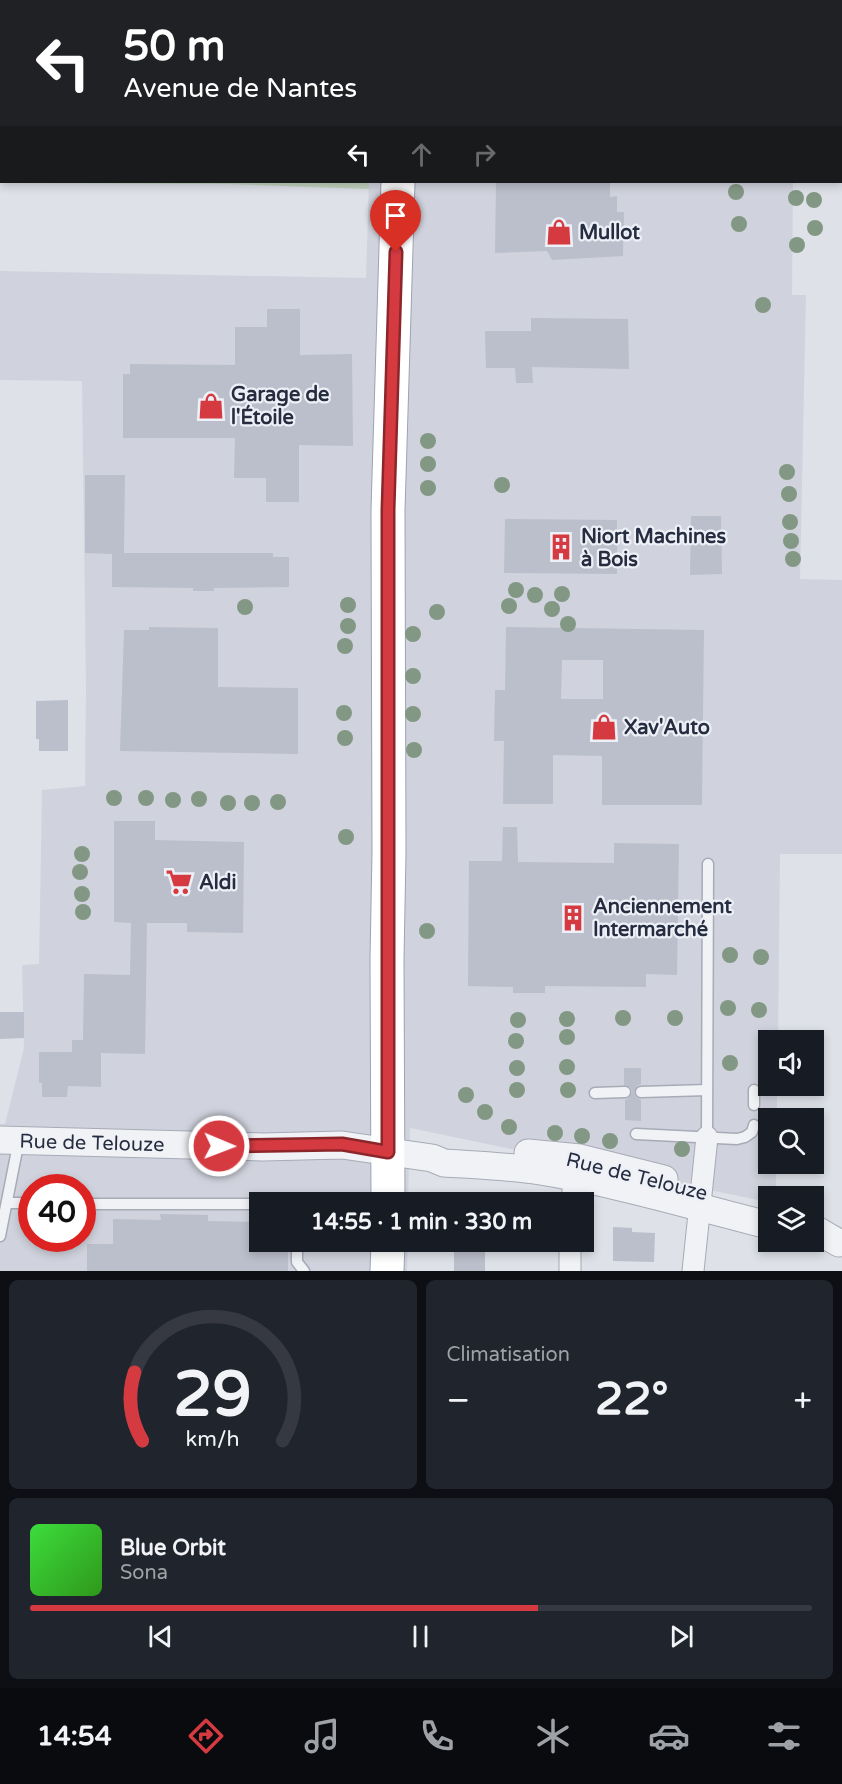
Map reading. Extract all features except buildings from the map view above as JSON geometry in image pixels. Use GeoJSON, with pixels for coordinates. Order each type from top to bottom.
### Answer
{"type":"FeatureCollection","features":[{"type":"Feature","properties":{"kind":"main road"},"geometry":{"type":"LineString","coordinates":[[388,1192],[388,510],[398,183]]}},
{"type":"Feature","properties":{"kind":"main road"},"geometry":{"type":"LineString","coordinates":[[387,1271],[388,1252]]}},
{"type":"Feature","properties":{"kind":"street"},"geometry":{"type":"LineString","coordinates":[[693,1271],[707,1137]]}},
{"type":"Feature","properties":{"kind":"street","name":"Rue de Telouze"},"geometry":{"type":"LineString","coordinates":[[10,1140],[230,1146],[342,1144],[432,1158],[444,1163],[528,1170],[573,1190],[700,1208],[758,1213]]}},
{"type":"Feature","properties":{"kind":"street","name":"Rue de Telouze"},"geometry":{"type":"LineString","coordinates":[[432,1158],[454,1150],[493,1150],[580,1158],[660,1178],[700,1208],[758,1222]]}},
{"type":"Feature","properties":{"kind":"street"},"geometry":{"type":"LineString","coordinates":[[824,1234],[841,1243]]}},
{"type":"Feature","properties":{"kind":"street"},"geometry":{"type":"LineString","coordinates":[[824,1239],[841,1243]]}},
{"type":"Feature","properties":{"kind":"street"},"geometry":{"type":"LineString","coordinates":[[570,1252],[570,1271]]}},
{"type":"Feature","properties":{"kind":"lane"},"geometry":{"type":"LineString","coordinates":[[707,1137],[708,864]]}},
{"type":"Feature","properties":{"kind":"lane"},"geometry":{"type":"LineString","coordinates":[[641,1092],[707,1090]]}},
{"type":"Feature","properties":{"kind":"lane"},"geometry":{"type":"LineString","coordinates":[[754,1090],[754,1105]]}},
{"type":"Feature","properties":{"kind":"lane"},"geometry":{"type":"LineString","coordinates":[[595,1093],[625,1092]]}},
{"type":"Feature","properties":{"kind":"lane"},"geometry":{"type":"LineString","coordinates":[[636,1134],[722,1139],[745,1137],[752,1132],[754,1125]]}},
{"type":"Feature","properties":{"kind":"lane"},"geometry":{"type":"LineString","coordinates":[[0,1236],[8,1203],[10,1140]]}},
{"type":"Feature","properties":{"kind":"lane"},"geometry":{"type":"LineString","coordinates":[[8,1203],[18,1203]]}},
{"type":"Feature","properties":{"kind":"lane"},"geometry":{"type":"LineString","coordinates":[[96,1204],[249,1204]]}},
{"type":"Feature","properties":{"kind":"lane"},"geometry":{"type":"LineString","coordinates":[[297,1252],[297,1262],[304,1271]]}},
{"type":"Feature","properties":{"kind":"shaded area"},"geometry":{"type":"Polygon","coordinates":[[[369,183],[793,183],[792,295],[806,295],[800,579],[842,580],[842,854],[780,854],[778,1030],[758,1030],[758,1096],[777,1096],[777,1108],[758,1108],[758,1174],[776,1174],[776,1186],[758,1186],[758,1200],[410,1128],[408,1192],[249,1192],[249,1252],[408,1252],[407,1271],[0,1271],[0,1124],[5,1124],[24,1048],[22,965],[39,964],[42,790],[85,786],[86,689],[82,381],[0,380],[0,271],[366,278],[369,183]]]}},
{"type":"Feature","properties":{"kind":"green space"},"geometry":{"type":"Polygon","coordinates":[[[0,183],[369,183],[369,189],[225,184],[0,183]]]}},
{"type":"Feature","properties":{"kind":"place","name":"Mullot"},"geometry":{"type":"Point","coordinates":[559,232]}},
{"type":"Feature","properties":{"kind":"place","name":"Garage de l'Étoile"},"geometry":{"type":"Point","coordinates":[211,406]}},
{"type":"Feature","properties":{"kind":"place","name":"Niort Machines à Bois"},"geometry":{"type":"Point","coordinates":[561,547]}},
{"type":"Feature","properties":{"kind":"place","name":"Xav'Auto"},"geometry":{"type":"Point","coordinates":[604,727]}},
{"type":"Feature","properties":{"kind":"place","name":"Aldi"},"geometry":{"type":"Point","coordinates":[179,882]}},
{"type":"Feature","properties":{"kind":"place","name":"Anciennement Intermarché"},"geometry":{"type":"Point","coordinates":[573,918]}},
{"type":"Feature","properties":{"kind":"route"},"geometry":{"type":"LineString","coordinates":[[219,1146],[342,1144],[388,1152],[388,510],[396,252]]}}]}
